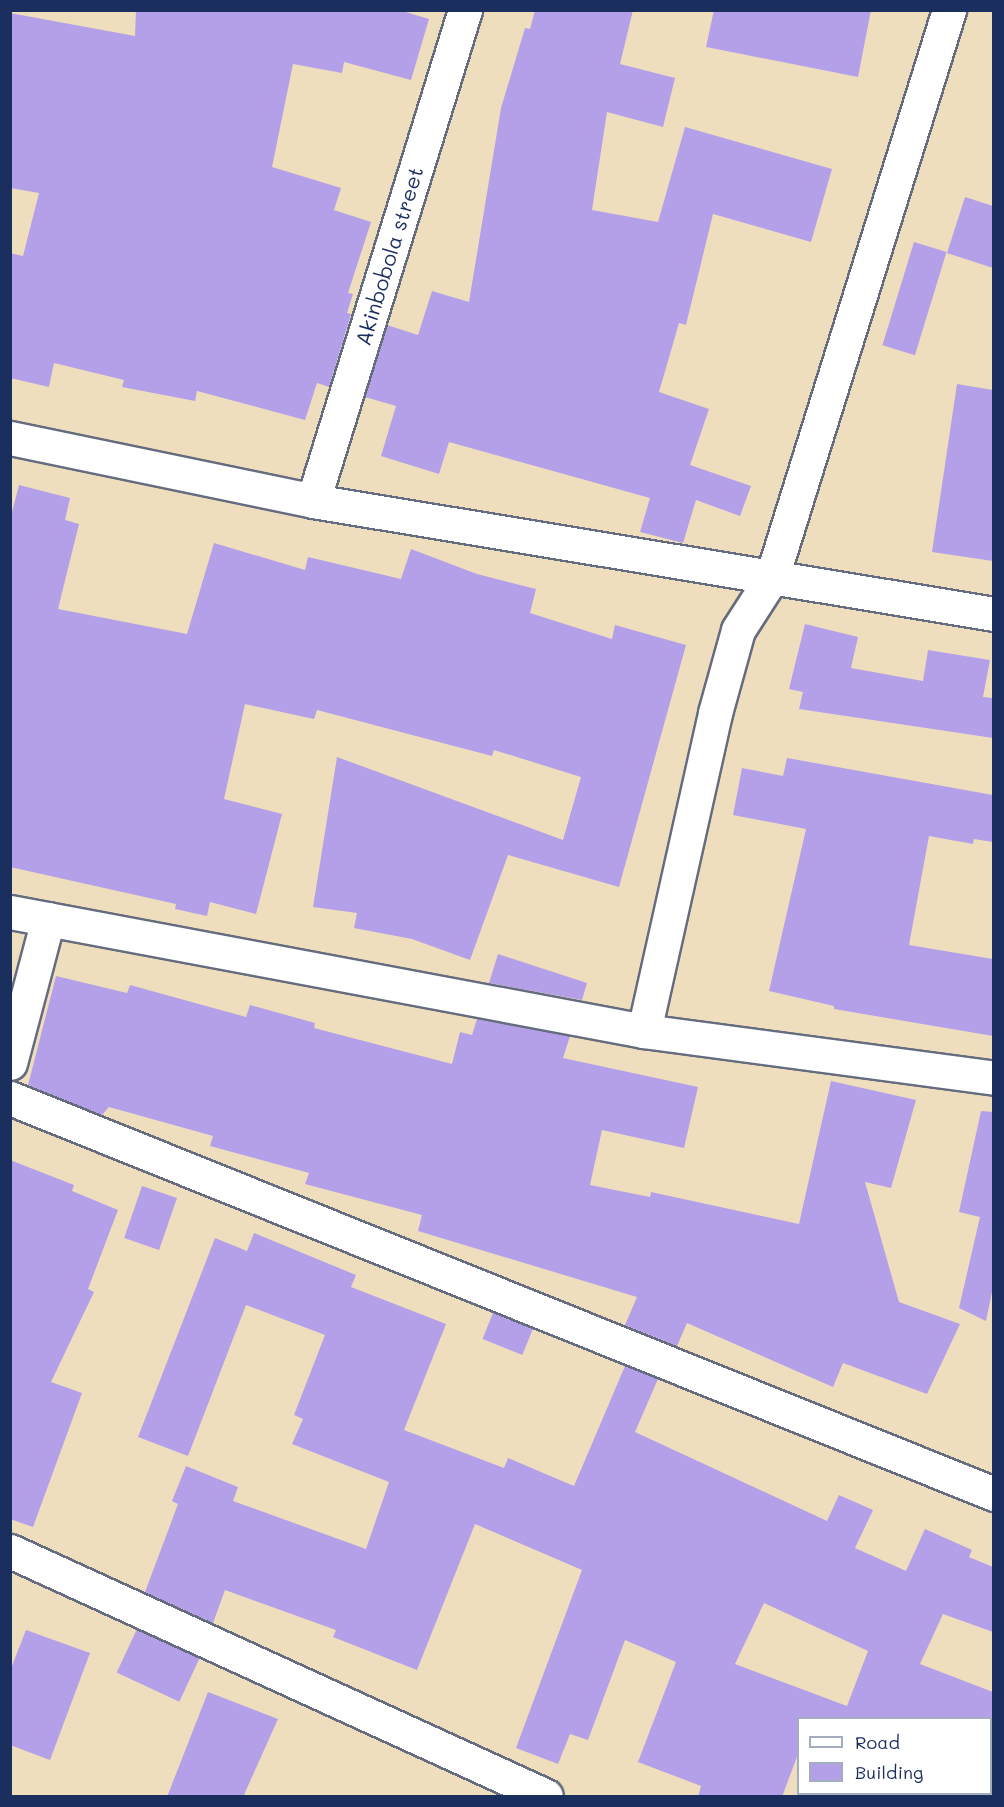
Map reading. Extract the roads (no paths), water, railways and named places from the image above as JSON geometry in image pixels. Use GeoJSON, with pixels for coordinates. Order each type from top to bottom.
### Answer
{"type":"FeatureCollection","features":[{"type":"Feature","properties":{"kind":"street","name":"Akinbobola street"},"geometry":{"type":"LineString","coordinates":[[313,501],[465,10]]}},
{"type":"Feature","properties":{"kind":"street"},"geometry":{"type":"LineString","coordinates":[[644,1030],[738,630],[772,577],[949,10]]}},
{"type":"Feature","properties":{"kind":"street"},"geometry":{"type":"LineString","coordinates":[[10,438],[313,501],[993,614]]}},
{"type":"Feature","properties":{"kind":"street"},"geometry":{"type":"LineString","coordinates":[[10,912],[644,1030],[993,1078]]}},
{"type":"Feature","properties":{"kind":"street"},"geometry":{"type":"LineString","coordinates":[[10,1063],[48,919]]}},
{"type":"Feature","properties":{"kind":"street"},"geometry":{"type":"LineString","coordinates":[[10,1098],[993,1494]]}},
{"type":"Feature","properties":{"kind":"street"},"geometry":{"type":"LineString","coordinates":[[10,1551],[546,1797]]}}]}
